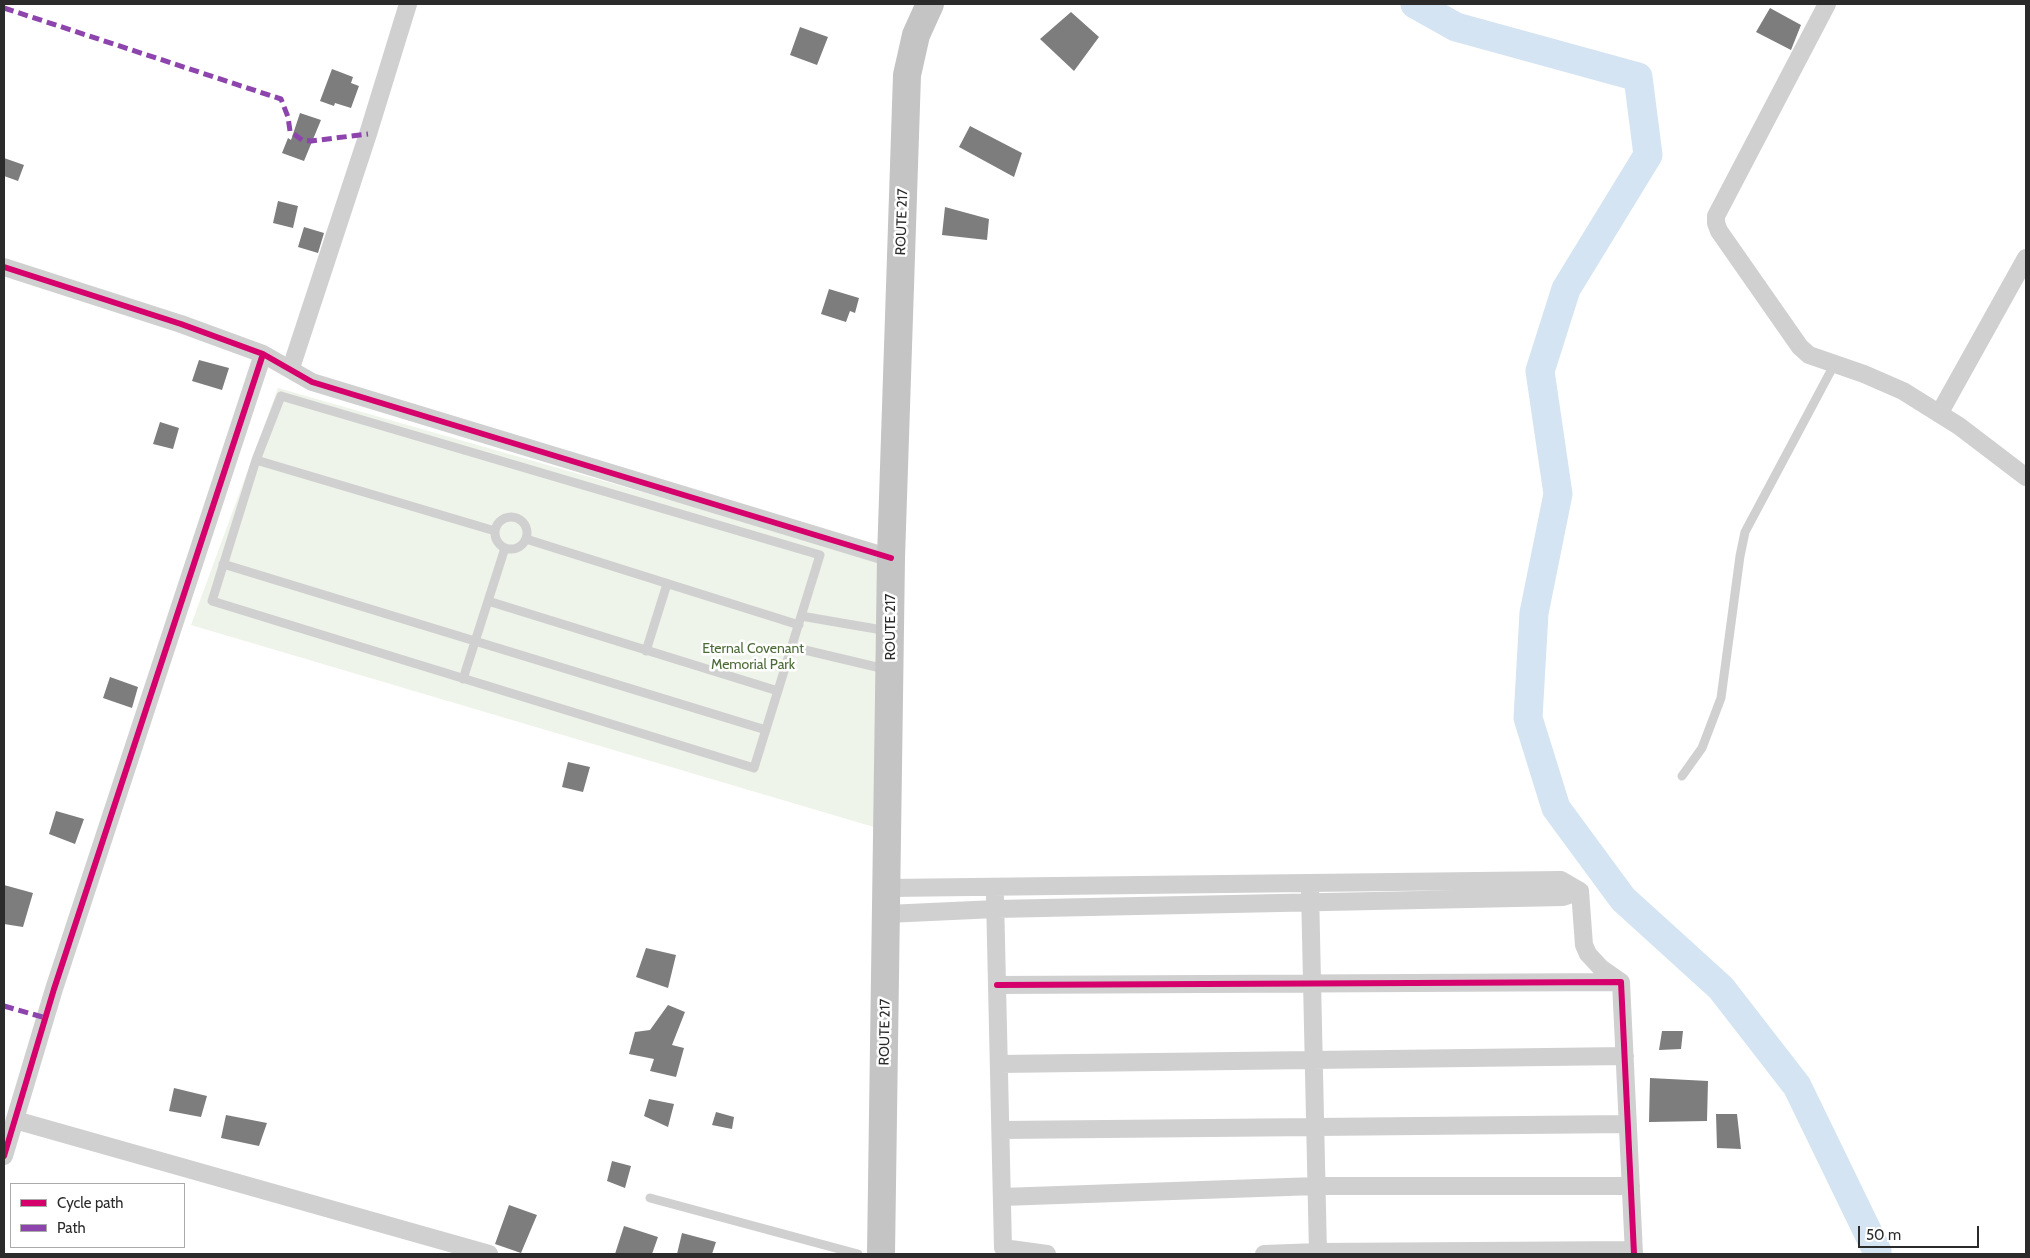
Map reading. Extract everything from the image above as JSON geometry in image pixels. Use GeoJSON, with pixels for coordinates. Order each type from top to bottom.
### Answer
{"type":"FeatureCollection","features":[{"type":"Feature","properties":{"kind":"main road","name":"ROUTE 217"},"geometry":{"type":"LineString","coordinates":[[881,1254],[891,670],[891,558],[907,75],[916,35],[930,4]]}},
{"type":"Feature","properties":{"kind":"street"},"geometry":{"type":"LineString","coordinates":[[290,368],[368,134],[408,4]]}},
{"type":"Feature","properties":{"kind":"street"},"geometry":{"type":"LineString","coordinates":[[1827,4],[1716,216],[1719,231],[1800,347],[1809,355],[1864,374],[1903,391],[1939,414],[2026,477]]}},
{"type":"Feature","properties":{"kind":"street"},"geometry":{"type":"LineString","coordinates":[[1939,414],[2026,258]]}},
{"type":"Feature","properties":{"kind":"street"},"geometry":{"type":"LineString","coordinates":[[4,267],[181,324],[263,354],[312,382],[891,558]]}},
{"type":"Feature","properties":{"kind":"street"},"geometry":{"type":"LineString","coordinates":[[4,1156],[54,989],[263,354]]}},
{"type":"Feature","properties":{"kind":"street"},"geometry":{"type":"LineString","coordinates":[[887,901],[995,886],[1310,881],[1561,880],[1580,891]]}},
{"type":"Feature","properties":{"kind":"street"},"geometry":{"type":"LineString","coordinates":[[1310,881],[1318,1253]]}},
{"type":"Feature","properties":{"kind":"street"},"geometry":{"type":"LineString","coordinates":[[995,886],[1003,1248],[1047,1254]]}},
{"type":"Feature","properties":{"kind":"street"},"geometry":{"type":"LineString","coordinates":[[887,901],[996,909],[1563,897],[1580,891]]}},
{"type":"Feature","properties":{"kind":"street"},"geometry":{"type":"LineString","coordinates":[[1580,891],[1584,944],[1588,954],[1601,968],[1621,982]]}},
{"type":"Feature","properties":{"kind":"street"},"geometry":{"type":"LineString","coordinates":[[997,985],[1621,982]]}},
{"type":"Feature","properties":{"kind":"street"},"geometry":{"type":"LineString","coordinates":[[1264,1254],[1634,1252],[1621,982]]}},
{"type":"Feature","properties":{"kind":"street"},"geometry":{"type":"LineString","coordinates":[[999,1064],[1625,1056]]}},
{"type":"Feature","properties":{"kind":"street"},"geometry":{"type":"LineString","coordinates":[[15,1120],[489,1254]]}},
{"type":"Feature","properties":{"kind":"street"},"geometry":{"type":"LineString","coordinates":[[1001,1130],[1628,1124]]}},
{"type":"Feature","properties":{"kind":"street"},"geometry":{"type":"LineString","coordinates":[[1002,1197],[1316,1186],[1631,1186]]}},
{"type":"Feature","properties":{"kind":"lane"},"geometry":{"type":"LineString","coordinates":[[1682,776],[1702,748],[1721,698],[1740,556],[1745,532],[1834,365]]}},
{"type":"Feature","properties":{"kind":"lane"},"geometry":{"type":"LineString","coordinates":[[280,396],[820,555],[754,768],[212,601],[223,564],[256,460],[280,396]]}},
{"type":"Feature","properties":{"kind":"lane"},"geometry":{"type":"LineString","coordinates":[[256,460],[495,531]]}},
{"type":"Feature","properties":{"kind":"lane"},"geometry":{"type":"LineString","coordinates":[[508,517],[513,517],[524,524],[526,539],[519,547],[506,548],[496,539],[495,531],[498,522],[508,517]]}},
{"type":"Feature","properties":{"kind":"lane"},"geometry":{"type":"LineString","coordinates":[[526,539],[666,584],[800,620],[891,631]]}},
{"type":"Feature","properties":{"kind":"lane"},"geometry":{"type":"LineString","coordinates":[[463,679],[506,548]]}},
{"type":"Feature","properties":{"kind":"lane"},"geometry":{"type":"LineString","coordinates":[[223,564],[475,639],[766,730]]}},
{"type":"Feature","properties":{"kind":"lane"},"geometry":{"type":"LineString","coordinates":[[646,650],[666,584]]}},
{"type":"Feature","properties":{"kind":"lane"},"geometry":{"type":"LineString","coordinates":[[488,601],[778,691]]}},
{"type":"Feature","properties":{"kind":"lane"},"geometry":{"type":"LineString","coordinates":[[792,648],[891,670]]}},
{"type":"Feature","properties":{"kind":"lane"},"geometry":{"type":"LineString","coordinates":[[650,1198],[858,1254]]}},
{"type":"Feature","properties":{"kind":"green space","name":"Eternal Covenant Memorial Park"},"geometry":{"type":"Polygon","coordinates":[[[278,388],[887,562],[884,830],[191,625],[278,388]]]}},
{"type":"Feature","properties":{"kind":"building"},"geometry":{"type":"Polygon","coordinates":[[[1770,8],[1801,25],[1791,50],[1756,32],[1770,8]]]}},
{"type":"Feature","properties":{"kind":"building"},"geometry":{"type":"Polygon","coordinates":[[[1071,12],[1099,37],[1074,71],[1040,39],[1071,12]]]}},
{"type":"Feature","properties":{"kind":"building"},"geometry":{"type":"Polygon","coordinates":[[[800,27],[828,37],[817,65],[790,55],[800,27]]]}},
{"type":"Feature","properties":{"kind":"building"},"geometry":{"type":"Polygon","coordinates":[[[332,69],[353,77],[351,83],[359,86],[351,108],[335,103],[334,106],[320,101],[332,69]]]}},
{"type":"Feature","properties":{"kind":"building"},"geometry":{"type":"Polygon","coordinates":[[[300,113],[321,120],[304,161],[282,153],[288,138],[291,140],[300,113]]]}},
{"type":"Feature","properties":{"kind":"building"},"geometry":{"type":"Polygon","coordinates":[[[970,126],[1022,153],[1014,177],[959,147],[970,126]]]}},
{"type":"Feature","properties":{"kind":"building"},"geometry":{"type":"Polygon","coordinates":[[[4,158],[24,165],[18,181],[4,176],[4,158]]]}},
{"type":"Feature","properties":{"kind":"building"},"geometry":{"type":"Polygon","coordinates":[[[278,201],[298,206],[293,228],[273,223],[278,201]]]}},
{"type":"Feature","properties":{"kind":"building"},"geometry":{"type":"Polygon","coordinates":[[[945,207],[989,219],[987,240],[942,235],[945,207]]]}},
{"type":"Feature","properties":{"kind":"building"},"geometry":{"type":"Polygon","coordinates":[[[304,227],[324,233],[318,253],[298,247],[304,227]]]}},
{"type":"Feature","properties":{"kind":"building"},"geometry":{"type":"Polygon","coordinates":[[[829,289],[859,298],[855,313],[850,311],[846,322],[821,314],[829,289]]]}},
{"type":"Feature","properties":{"kind":"building"},"geometry":{"type":"Polygon","coordinates":[[[199,360],[229,368],[222,390],[192,381],[199,360]]]}},
{"type":"Feature","properties":{"kind":"building"},"geometry":{"type":"Polygon","coordinates":[[[160,422],[179,428],[173,449],[153,444],[160,422]]]}},
{"type":"Feature","properties":{"kind":"building"},"geometry":{"type":"Polygon","coordinates":[[[110,677],[138,687],[132,708],[103,698],[110,677]]]}},
{"type":"Feature","properties":{"kind":"building"},"geometry":{"type":"Polygon","coordinates":[[[568,762],[590,767],[583,792],[562,787],[568,762]]]}},
{"type":"Feature","properties":{"kind":"building"},"geometry":{"type":"Polygon","coordinates":[[[56,811],[84,819],[75,844],[49,834],[56,811]]]}},
{"type":"Feature","properties":{"kind":"building"},"geometry":{"type":"Polygon","coordinates":[[[4,885],[33,893],[23,927],[4,924],[4,885]]]}},
{"type":"Feature","properties":{"kind":"building"},"geometry":{"type":"Polygon","coordinates":[[[646,948],[676,955],[668,988],[636,977],[646,948]]]}},
{"type":"Feature","properties":{"kind":"building"},"geometry":{"type":"Polygon","coordinates":[[[668,1005],[685,1012],[672,1045],[684,1048],[676,1077],[650,1071],[654,1059],[629,1054],[635,1032],[650,1030],[668,1005]]]}},
{"type":"Feature","properties":{"kind":"building"},"geometry":{"type":"Polygon","coordinates":[[[1662,1031],[1683,1031],[1681,1049],[1659,1050],[1662,1031]]]}},
{"type":"Feature","properties":{"kind":"building"},"geometry":{"type":"Polygon","coordinates":[[[1650,1078],[1708,1081],[1707,1121],[1649,1122],[1650,1078]]]}},
{"type":"Feature","properties":{"kind":"building"},"geometry":{"type":"Polygon","coordinates":[[[174,1088],[207,1096],[201,1117],[169,1111],[174,1088]]]}},
{"type":"Feature","properties":{"kind":"building"},"geometry":{"type":"Polygon","coordinates":[[[649,1099],[674,1104],[668,1127],[644,1116],[649,1099]]]}},
{"type":"Feature","properties":{"kind":"building"},"geometry":{"type":"Polygon","coordinates":[[[716,1112],[734,1117],[732,1129],[712,1125],[716,1112]]]}},
{"type":"Feature","properties":{"kind":"building"},"geometry":{"type":"Polygon","coordinates":[[[1716,1114],[1737,1114],[1741,1149],[1717,1148],[1716,1114]]]}},
{"type":"Feature","properties":{"kind":"building"},"geometry":{"type":"Polygon","coordinates":[[[226,1115],[267,1123],[259,1146],[221,1138],[226,1115]]]}},
{"type":"Feature","properties":{"kind":"building"},"geometry":{"type":"Polygon","coordinates":[[[612,1161],[631,1166],[625,1188],[607,1181],[612,1161]]]}},
{"type":"Feature","properties":{"kind":"building"},"geometry":{"type":"Polygon","coordinates":[[[509,1205],[537,1215],[521,1253],[495,1244],[509,1205]]]}},
{"type":"Feature","properties":{"kind":"building"},"geometry":{"type":"Polygon","coordinates":[[[624,1226],[658,1237],[652,1254],[615,1254],[624,1226]]]}},
{"type":"Feature","properties":{"kind":"building"},"geometry":{"type":"Polygon","coordinates":[[[682,1233],[716,1242],[712,1254],[677,1254],[682,1233]]]}},
{"type":"Feature","properties":{"kind":"waterway"},"geometry":{"type":"LineString","coordinates":[[1415,4],[1456,27],[1638,77],[1648,155],[1566,289],[1540,371],[1558,494],[1534,613],[1528,718],[1556,808],[1623,899],[1721,988],[1797,1086],[1877,1254]]}},
{"type":"Feature","properties":{"kind":"marked path"},"geometry":{"type":"LineString","coordinates":[[4,8],[281,99],[288,117],[290,131],[302,140],[311,141],[368,134]]}},
{"type":"Feature","properties":{"kind":"marked path"},"geometry":{"type":"LineString","coordinates":[[4,1006],[46,1018]]}},
{"type":"Feature","properties":{"kind":"cycle path"},"geometry":{"type":"LineString","coordinates":[[4,267],[181,324],[263,354],[312,382],[891,558]]}},
{"type":"Feature","properties":{"kind":"cycle path"},"geometry":{"type":"LineString","coordinates":[[4,1156],[54,989],[263,354]]}},
{"type":"Feature","properties":{"kind":"cycle path"},"geometry":{"type":"LineString","coordinates":[[997,985],[1621,982],[1634,1254]]}}]}
